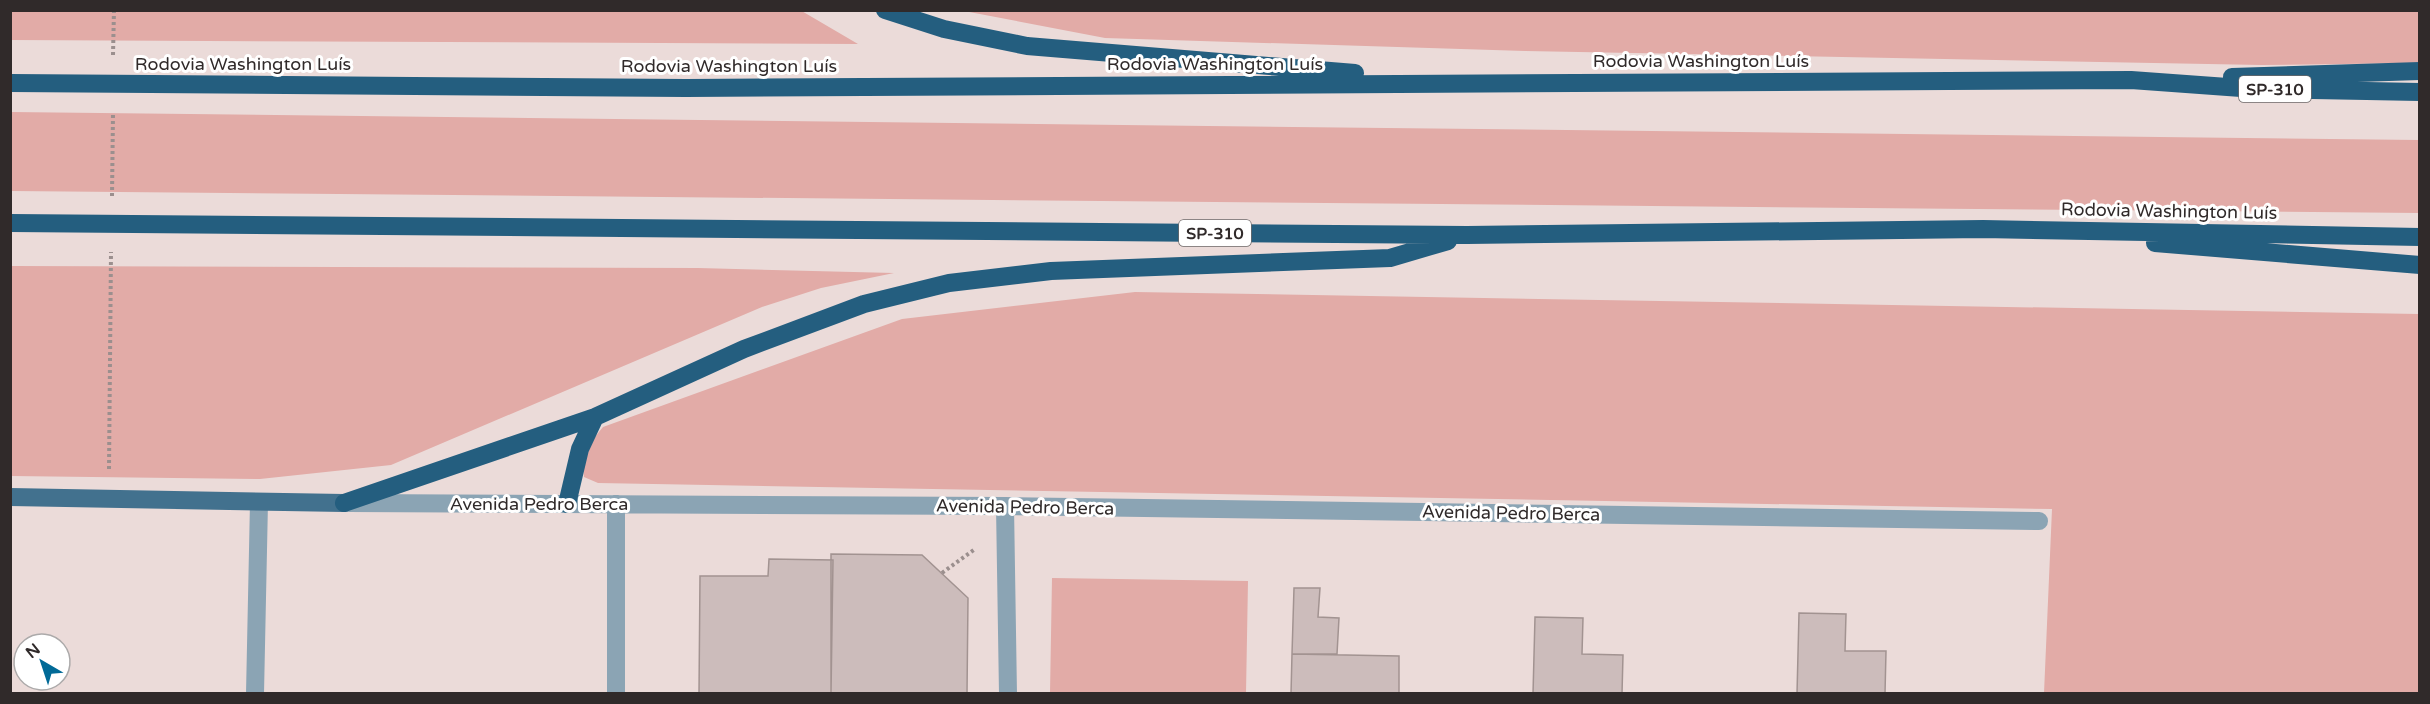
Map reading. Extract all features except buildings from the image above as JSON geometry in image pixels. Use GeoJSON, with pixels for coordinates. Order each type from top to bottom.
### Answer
{"type":"FeatureCollection","features":[{"type":"Feature","properties":{"kind":"highway"},"geometry":{"type":"LineString","coordinates":[[885,10],[944,29],[1027,46],[1474,83]]}},
{"type":"Feature","properties":{"kind":"highway"},"geometry":{"type":"LineString","coordinates":[[2131,80],[2420,71]]}},
{"type":"Feature","properties":{"kind":"highway","name":"Rodovia Washington Luís"},"geometry":{"type":"LineString","coordinates":[[10,83],[674,88],[2131,80],[2255,89],[2420,92]]}},
{"type":"Feature","properties":{"kind":"highway","name":"Rodovia Washington Luís"},"geometry":{"type":"LineString","coordinates":[[10,223],[1467,235],[1983,229],[2420,237]]}},
{"type":"Feature","properties":{"kind":"highway"},"geometry":{"type":"LineString","coordinates":[[1983,229],[2420,265]]}},
{"type":"Feature","properties":{"kind":"highway"},"geometry":{"type":"LineString","coordinates":[[344,503],[595,417],[744,349],[853,308],[949,283],[1051,271],[1390,258],[1467,235]]}},
{"type":"Feature","properties":{"kind":"highway"},"geometry":{"type":"LineString","coordinates":[[567,504],[580,449],[595,417]]}},
{"type":"Feature","properties":{"kind":"main road","name":"Avenida Pedro Berca"},"geometry":{"type":"LineString","coordinates":[[10,497],[344,503]]}},
{"type":"Feature","properties":{"kind":"street"},"geometry":{"type":"LineString","coordinates":[[255,693],[259,502]]}},
{"type":"Feature","properties":{"kind":"street","name":"Avenida Pedro Berca"},"geometry":{"type":"LineString","coordinates":[[344,503],[1005,506],[2039,521]]}},
{"type":"Feature","properties":{"kind":"street"},"geometry":{"type":"LineString","coordinates":[[616,504],[616,693]]}},
{"type":"Feature","properties":{"kind":"street"},"geometry":{"type":"LineString","coordinates":[[1005,506],[1008,693]]}},
{"type":"Feature","properties":{"kind":"path"},"geometry":{"type":"LineString","coordinates":[[108,497],[109,404]]}},
{"type":"Feature","properties":{"kind":"shaded area"},"geometry":{"type":"Polygon","coordinates":[[[11,10],[800,10],[858,44],[11,40],[11,10]]]}},
{"type":"Feature","properties":{"kind":"shaded area"},"geometry":{"type":"Polygon","coordinates":[[[2419,10],[2420,63],[2262,65],[1525,51],[1105,38],[964,11],[2419,10]]]}},
{"type":"Feature","properties":{"kind":"shaded area"},"geometry":{"type":"Polygon","coordinates":[[[11,112],[2419,140],[2420,213],[11,191],[11,112]]]}},
{"type":"Feature","properties":{"kind":"shaded area"},"geometry":{"type":"Polygon","coordinates":[[[11,266],[698,268],[894,273],[821,288],[762,307],[391,465],[260,479],[11,476],[11,266]]]}},
{"type":"Feature","properties":{"kind":"shaded area"},"geometry":{"type":"Polygon","coordinates":[[[1135,292],[2419,314],[2419,693],[2044,693],[2052,509],[598,483],[584,477],[585,456],[594,438],[603,427],[902,319],[1135,292]]]}},
{"type":"Feature","properties":{"kind":"shaded area"},"geometry":{"type":"Polygon","coordinates":[[[1052,578],[1248,581],[1246,693],[1050,693],[1052,578]]]}}]}
